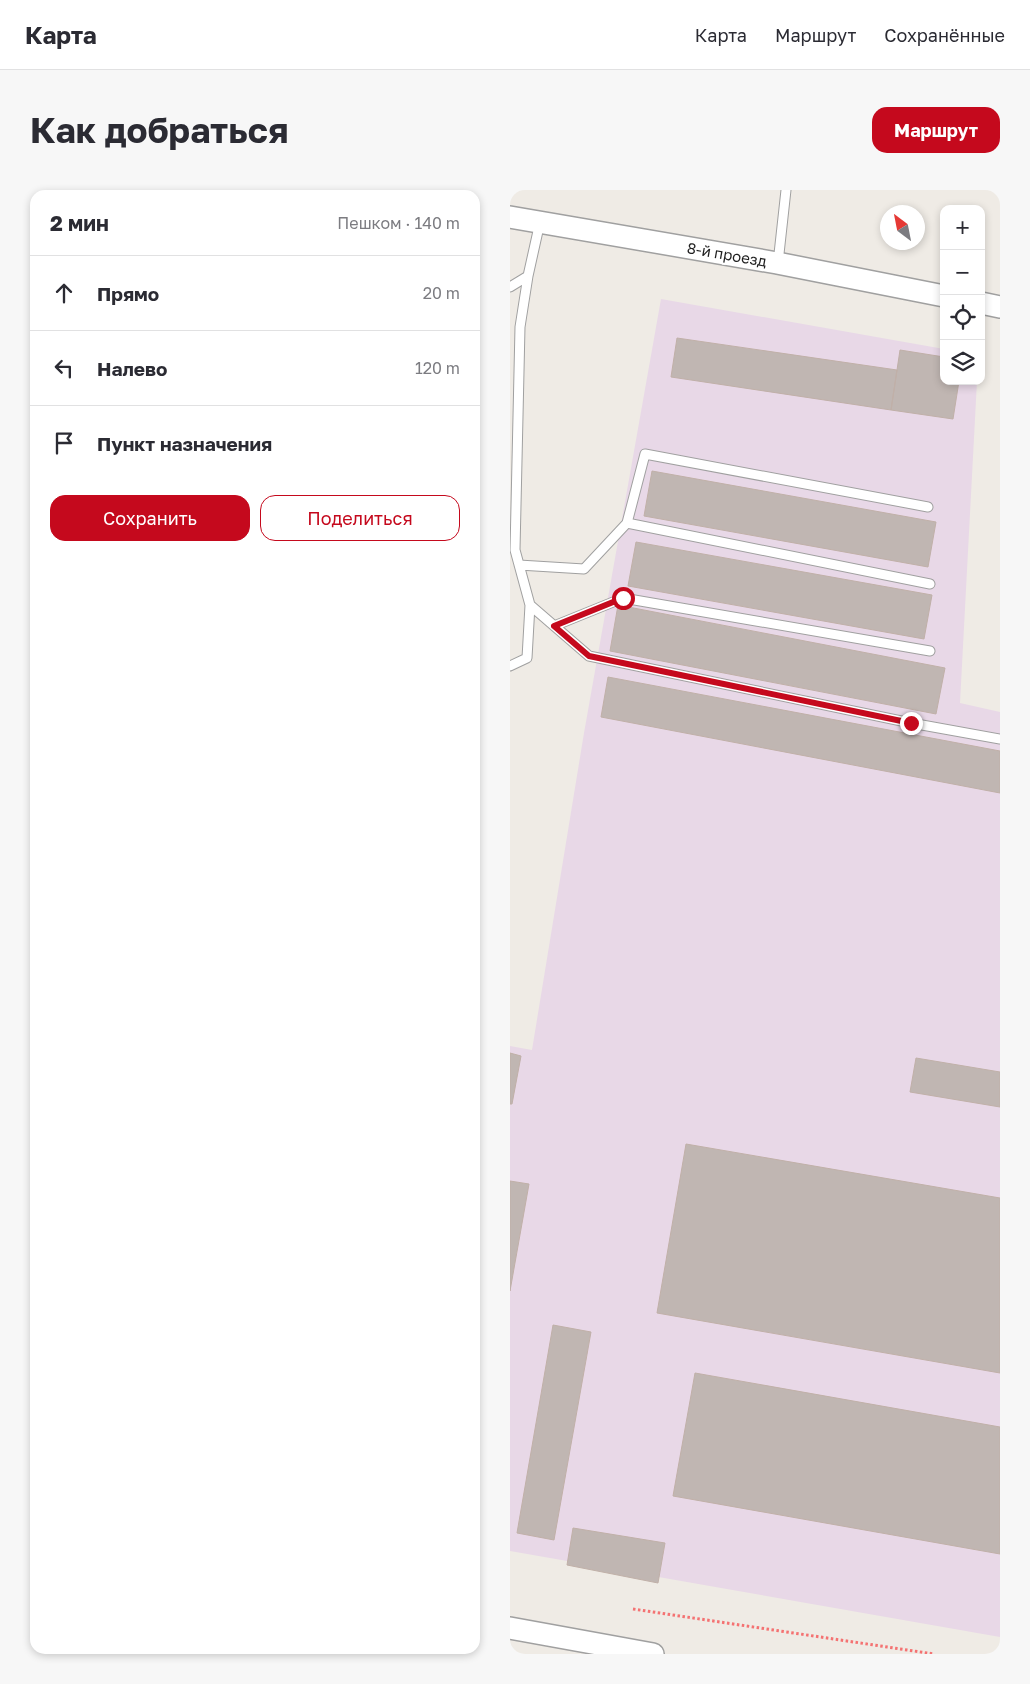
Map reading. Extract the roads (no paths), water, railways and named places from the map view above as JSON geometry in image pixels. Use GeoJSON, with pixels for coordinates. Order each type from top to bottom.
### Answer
{"type":"FeatureCollection","features":[{"type":"Feature","properties":{"kind":"street","name":"8-й проезд"},"geometry":{"type":"LineString","coordinates":[[510,217],[778,263],[940,295]]}},
{"type":"Feature","properties":{"kind":"street"},"geometry":{"type":"LineString","coordinates":[[985,304],[1000,307]]}},
{"type":"Feature","properties":{"kind":"street"},"geometry":{"type":"LineString","coordinates":[[510,1628],[652,1654]]}},
{"type":"Feature","properties":{"kind":"lane"},"geometry":{"type":"LineString","coordinates":[[778,263],[786,190]]}},
{"type":"Feature","properties":{"kind":"lane"},"geometry":{"type":"LineString","coordinates":[[510,666],[527,658],[530,605],[515,550],[520,327],[528,276],[540,222]]}},
{"type":"Feature","properties":{"kind":"lane"},"geometry":{"type":"LineString","coordinates":[[510,287],[528,276]]}},
{"type":"Feature","properties":{"kind":"lane"},"geometry":{"type":"LineString","coordinates":[[519,565],[584,569],[627,523],[645,454],[928,506]]}},
{"type":"Feature","properties":{"kind":"lane"},"geometry":{"type":"LineString","coordinates":[[627,523],[930,584]]}},
{"type":"Feature","properties":{"kind":"lane"},"geometry":{"type":"LineString","coordinates":[[554,626],[623,598],[930,651]]}},
{"type":"Feature","properties":{"kind":"lane"},"geometry":{"type":"LineString","coordinates":[[530,605],[589,656],[911,723],[1000,739]]}}]}
